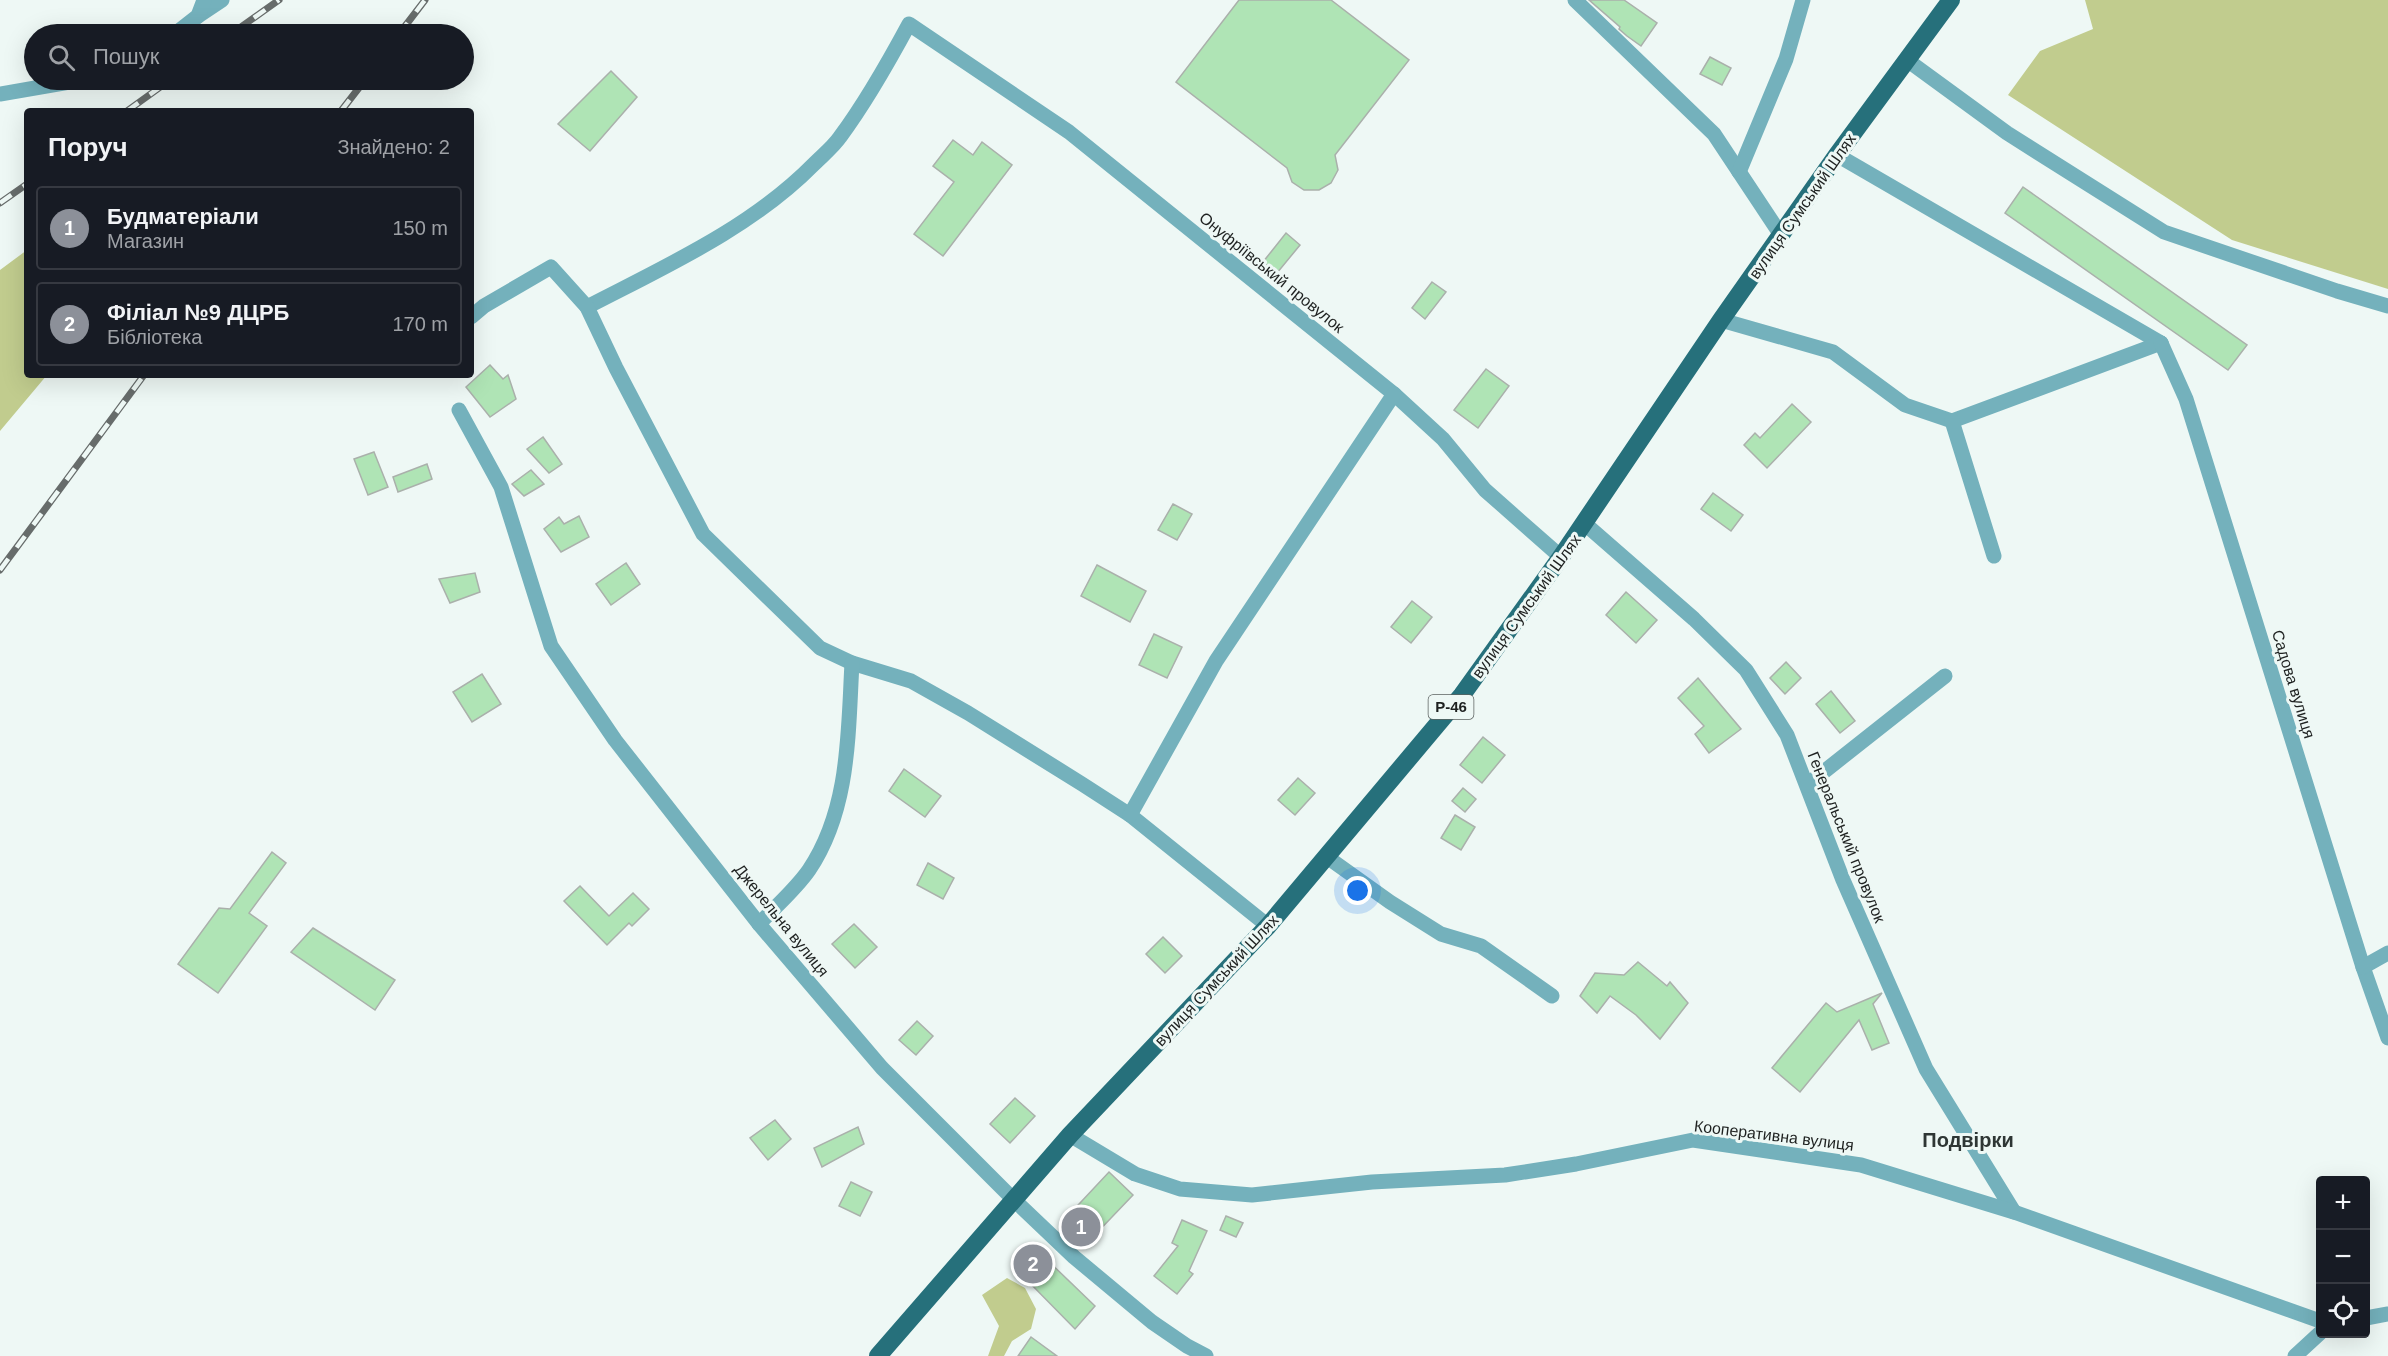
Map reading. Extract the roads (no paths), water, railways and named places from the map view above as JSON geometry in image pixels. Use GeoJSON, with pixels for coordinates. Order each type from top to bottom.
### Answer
{"type":"FeatureCollection","features":[{"type":"Feature","properties":{"kind":"main road","name":"вулиця Сумський Шлях"},"geometry":{"type":"LineString","coordinates":[[878,1356],[1070,1135],[1268,926],[1461,695],[1561,557],[1721,320],[1837,155],[1951,0]]}},
{"type":"Feature","properties":{"kind":"street"},"geometry":{"type":"LineString","coordinates":[[198,16],[204,0]]}},
{"type":"Feature","properties":{"kind":"street"},"geometry":{"type":"LineString","coordinates":[[188,24],[222,0]]}},
{"type":"Feature","properties":{"kind":"street"},"geometry":{"type":"LineString","coordinates":[[1575,0],[1714,134],[1781,235]]}},
{"type":"Feature","properties":{"kind":"street"},"geometry":{"type":"LineString","coordinates":[[1739,172],[1786,59],[1803,0]]}},
{"type":"Feature","properties":{"kind":"street","name":"Онуфріївський провулок"},"geometry":{"type":"LineString","coordinates":[[587,307],[707,244],[753,214],[801,177],[839,139],[890,61],[909,24],[1069,132],[1394,394],[1443,439],[1485,490],[1561,557]]}},
{"type":"Feature","properties":{"kind":"street"},"geometry":{"type":"LineString","coordinates":[[1907,60],[2007,134],[2164,232],[2388,306]]}},
{"type":"Feature","properties":{"kind":"street"},"geometry":{"type":"LineString","coordinates":[[0,94],[24,90]]}},
{"type":"Feature","properties":{"kind":"street"},"geometry":{"type":"LineString","coordinates":[[1837,155],[2161,343]]}},
{"type":"Feature","properties":{"kind":"street"},"geometry":{"type":"LineString","coordinates":[[474,314],[484,306],[551,267],[587,307],[616,368],[703,534],[820,648],[852,663],[910,681],[968,713],[1130,815],[1268,926]]}},
{"type":"Feature","properties":{"kind":"street"},"geometry":{"type":"LineString","coordinates":[[1721,320],[1833,352],[1905,405],[1952,420],[2161,343]]}},
{"type":"Feature","properties":{"kind":"street","name":"Садова вулиця"},"geometry":{"type":"LineString","coordinates":[[2161,343],[2186,399],[2363,967],[2388,1038]]}},
{"type":"Feature","properties":{"kind":"street"},"geometry":{"type":"LineString","coordinates":[[1130,815],[1216,661],[1394,394]]}},
{"type":"Feature","properties":{"kind":"street","name":"Джерельна вулиця"},"geometry":{"type":"LineString","coordinates":[[459,410],[501,487],[551,646],[615,740],[759,924],[882,1068],[1013,1199],[1074,1257],[1152,1322],[1206,1356]]}},
{"type":"Feature","properties":{"kind":"street"},"geometry":{"type":"LineString","coordinates":[[1952,420],[1994,556]]}},
{"type":"Feature","properties":{"kind":"street","name":"Генеральський провулок"},"geometry":{"type":"LineString","coordinates":[[1584,523],[1694,619],[1746,670],[1787,735],[1843,880],[1926,1070],[2014,1212]]}},
{"type":"Feature","properties":{"kind":"street"},"geometry":{"type":"LineString","coordinates":[[759,924],[808,871],[830,832],[842,790],[852,663]]}},
{"type":"Feature","properties":{"kind":"street"},"geometry":{"type":"LineString","coordinates":[[1807,785],[1945,676]]}},
{"type":"Feature","properties":{"kind":"street"},"geometry":{"type":"LineString","coordinates":[[1327,857],[1441,934],[1481,946],[1552,996]]}},
{"type":"Feature","properties":{"kind":"street"},"geometry":{"type":"LineString","coordinates":[[2363,967],[2388,953]]}},
{"type":"Feature","properties":{"kind":"street","name":"Кооперативна вулиця"},"geometry":{"type":"LineString","coordinates":[[1070,1135],[1135,1174],[1180,1189],[1252,1195],[1372,1182],[1504,1175],[1576,1164],[1694,1140],[1861,1165],[2014,1212],[2316,1321]]}},
{"type":"Feature","properties":{"kind":"street"},"geometry":{"type":"LineString","coordinates":[[2370,1317],[2388,1314]]}},
{"type":"Feature","properties":{"kind":"street"},"geometry":{"type":"LineString","coordinates":[[2295,1356],[2316,1337]]}},
{"type":"Feature","properties":{"kind":"railway"},"geometry":{"type":"LineString","coordinates":[[245,24],[279,0]]}},
{"type":"Feature","properties":{"kind":"railway"},"geometry":{"type":"LineString","coordinates":[[407,24],[425,0]]}},
{"type":"Feature","properties":{"kind":"railway"},"geometry":{"type":"LineString","coordinates":[[131,108],[156,90]]}},
{"type":"Feature","properties":{"kind":"railway"},"geometry":{"type":"LineString","coordinates":[[343,108],[357,90]]}},
{"type":"Feature","properties":{"kind":"railway"},"geometry":{"type":"LineString","coordinates":[[0,203],[24,186]]}},
{"type":"Feature","properties":{"kind":"railway"},"geometry":{"type":"LineString","coordinates":[[0,570],[142,378]]}},
{"type":"Feature","properties":{"kind":"place","name":"Будматеріали"},"geometry":{"type":"Point","coordinates":[1081,1227]}},
{"type":"Feature","properties":{"kind":"place","name":"Філіал №9 ДЦРБ"},"geometry":{"type":"Point","coordinates":[1033,1264]}},
{"type":"Feature","properties":{"kind":"district","name":"Подвірки"},"geometry":{"type":"Point","coordinates":[1968,1140]}}]}
